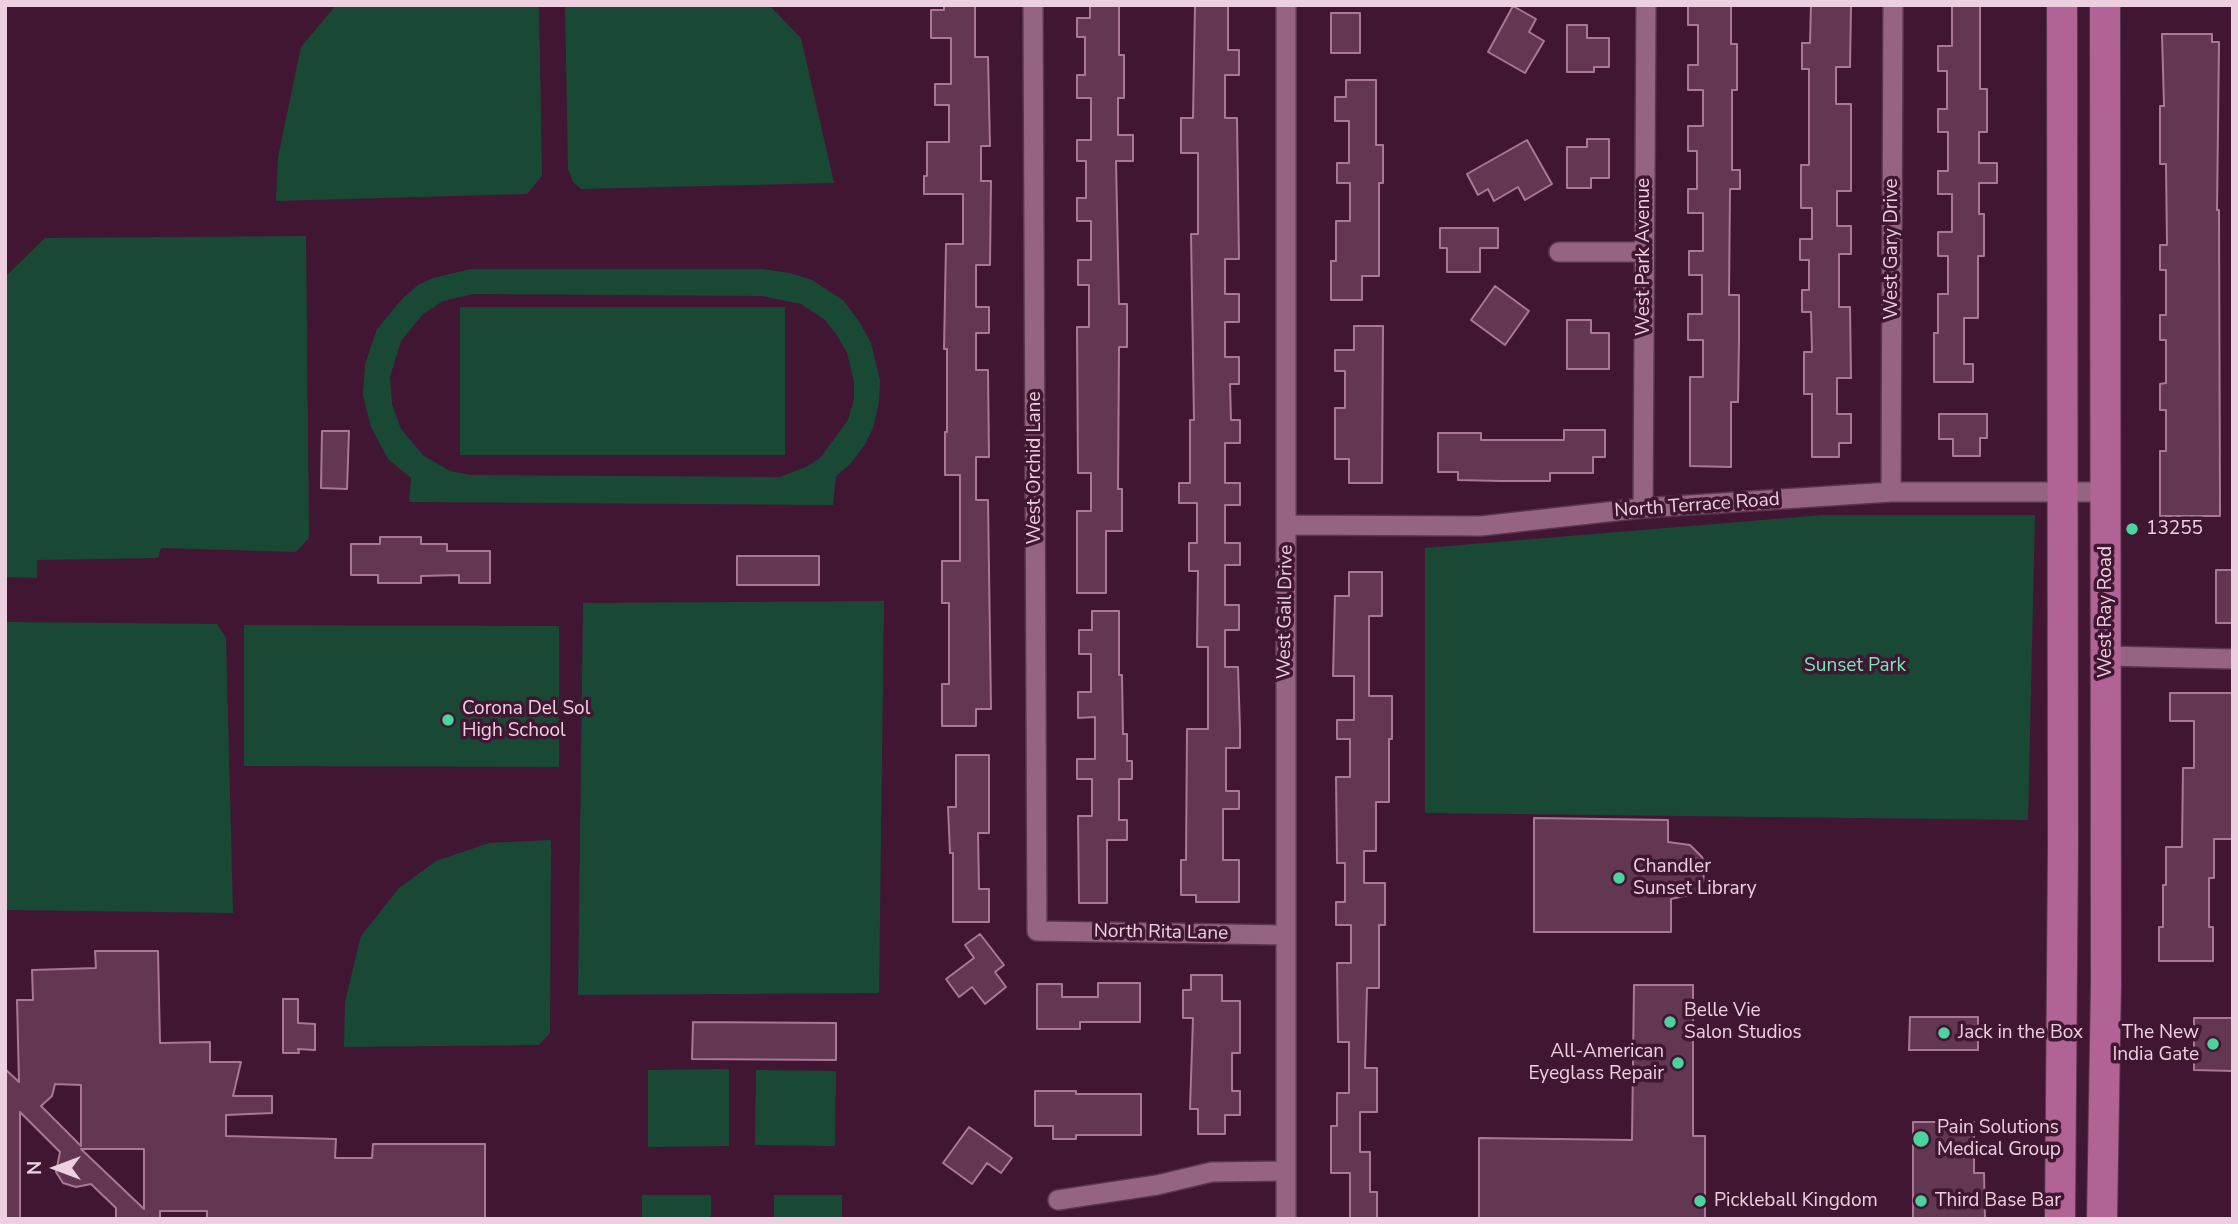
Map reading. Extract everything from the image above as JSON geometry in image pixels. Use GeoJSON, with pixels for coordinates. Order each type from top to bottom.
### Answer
{"type":"FeatureCollection","features":[{"type":"Feature","properties":{"kind":"main road"},"geometry":{"type":"LineString","coordinates":[[2060,1219],[2062,5]]}},
{"type":"Feature","properties":{"kind":"main road","name":"West Ray Road"},"geometry":{"type":"LineString","coordinates":[[2102,1219],[2107,492],[2105,5]]}},
{"type":"Feature","properties":{"kind":"main road"},"geometry":{"type":"LineString","coordinates":[[2062,1098],[2104,1101]]}},
{"type":"Feature","properties":{"kind":"street","name":"West Orchid Lane"},"geometry":{"type":"LineString","coordinates":[[1033,5],[1037,931]]}},
{"type":"Feature","properties":{"kind":"street","name":"West Gail Drive"},"geometry":{"type":"LineString","coordinates":[[1286,5],[1286,1219]]}},
{"type":"Feature","properties":{"kind":"street","name":"West Park Avenue"},"geometry":{"type":"LineString","coordinates":[[1643,508],[1646,5]]}},
{"type":"Feature","properties":{"kind":"street","name":"West Gary Drive"},"geometry":{"type":"LineString","coordinates":[[1891,492],[1893,5]]}},
{"type":"Feature","properties":{"kind":"street"},"geometry":{"type":"LineString","coordinates":[[1559,252],[1643,252]]}},
{"type":"Feature","properties":{"kind":"street","name":"North Terrace Road"},"geometry":{"type":"LineString","coordinates":[[1287,526],[1481,526],[1643,508],[1891,492],[2107,492]]}},
{"type":"Feature","properties":{"kind":"street"},"geometry":{"type":"LineString","coordinates":[[2106,656],[2233,659]]}},
{"type":"Feature","properties":{"kind":"street","name":"North Rita Lane"},"geometry":{"type":"LineString","coordinates":[[1037,931],[1285,935]]}},
{"type":"Feature","properties":{"kind":"street"},"geometry":{"type":"LineString","coordinates":[[1058,1200],[1157,1185],[1212,1172],[1286,1171]]}},
{"type":"Feature","properties":{"kind":"green space"},"geometry":{"type":"Polygon","coordinates":[[[336,5],[539,5],[542,176],[527,194],[276,201],[278,157],[301,47],[336,5]]]}},
{"type":"Feature","properties":{"kind":"green space"},"geometry":{"type":"Polygon","coordinates":[[[565,5],[769,5],[801,38],[834,183],[581,189],[573,182],[568,169],[565,5]]]}},
{"type":"Feature","properties":{"kind":"green space"},"geometry":{"type":"Polygon","coordinates":[[[306,236],[309,538],[296,552],[161,548],[158,558],[37,560],[37,578],[5,577],[5,277],[45,238],[306,236]]]}},
{"type":"Feature","properties":{"kind":"green space"},"geometry":{"type":"Polygon","coordinates":[[[471,269],[763,269],[812,280],[843,300],[871,343],[880,380],[879,402],[873,428],[864,446],[836,476],[833,505],[409,502],[411,478],[388,459],[371,427],[363,395],[365,364],[377,329],[404,297],[418,285],[433,278],[471,269]],[[473,294],[443,301],[422,315],[401,341],[390,377],[392,404],[401,429],[424,456],[450,471],[471,475],[780,477],[820,458],[848,420],[854,399],[854,382],[847,353],[825,320],[801,304],[762,296],[473,294]]]}},
{"type":"Feature","properties":{"kind":"green space"},"geometry":{"type":"Polygon","coordinates":[[[460,307],[785,307],[785,455],[460,455],[460,307]]]}},
{"type":"Feature","properties":{"kind":"green space","name":"Sunset Park"},"geometry":{"type":"Polygon","coordinates":[[[1823,515],[2035,515],[2028,820],[1425,813],[1425,548],[1823,515]]]}},
{"type":"Feature","properties":{"kind":"green space"},"geometry":{"type":"Polygon","coordinates":[[[884,601],[879,993],[578,995],[583,603],[884,601]]]}},
{"type":"Feature","properties":{"kind":"green space"},"geometry":{"type":"Polygon","coordinates":[[[5,622],[217,624],[226,638],[233,913],[5,910],[5,622]]]}},
{"type":"Feature","properties":{"kind":"green space"},"geometry":{"type":"Polygon","coordinates":[[[244,625],[559,626],[559,767],[244,766],[244,625]]]}},
{"type":"Feature","properties":{"kind":"green space"},"geometry":{"type":"Polygon","coordinates":[[[551,840],[550,1033],[539,1045],[344,1047],[345,1002],[361,936],[399,888],[436,861],[489,843],[551,840]]]}},
{"type":"Feature","properties":{"kind":"green space"},"geometry":{"type":"Polygon","coordinates":[[[729,1069],[729,1146],[648,1147],[648,1070],[729,1069]]]}},
{"type":"Feature","properties":{"kind":"green space"},"geometry":{"type":"Polygon","coordinates":[[[756,1070],[836,1071],[835,1146],[755,1145],[756,1070]]]}},
{"type":"Feature","properties":{"kind":"green space"},"geometry":{"type":"Polygon","coordinates":[[[642,1195],[711,1195],[711,1219],[642,1219],[642,1195]]]}},
{"type":"Feature","properties":{"kind":"green space"},"geometry":{"type":"Polygon","coordinates":[[[774,1195],[842,1195],[842,1219],[774,1219],[774,1195]]]}},
{"type":"Feature","properties":{"kind":"building"},"geometry":{"type":"Polygon","coordinates":[[[944,5],[975,5],[975,57],[988,57],[990,146],[981,146],[981,181],[991,181],[990,265],[976,265],[976,307],[989,307],[989,333],[976,333],[976,370],[988,370],[989,457],[976,457],[976,500],[988,500],[991,709],[976,709],[976,726],[942,726],[942,684],[949,684],[949,603],[942,603],[942,561],[960,561],[960,475],[945,475],[946,244],[963,244],[963,194],[924,194],[927,142],[949,142],[949,105],[935,105],[935,84],[951,84],[951,38],[931,38],[931,10],[944,10],[944,5]]]}},
{"type":"Feature","properties":{"kind":"building"},"geometry":{"type":"Polygon","coordinates":[[[1090,5],[1119,5],[1119,55],[1124,55],[1124,98],[1118,98],[1118,135],[1133,135],[1133,161],[1116,161],[1119,304],[1127,304],[1127,347],[1119,347],[1118,489],[1122,489],[1122,531],[1106,531],[1106,593],[1077,593],[1077,511],[1091,511],[1091,473],[1078,473],[1077,327],[1089,327],[1089,285],[1078,285],[1078,260],[1091,260],[1091,221],[1077,221],[1077,198],[1086,198],[1086,161],[1077,161],[1077,140],[1091,140],[1091,98],[1077,98],[1077,75],[1085,75],[1085,37],[1077,37],[1077,18],[1090,18],[1090,5]]]}},
{"type":"Feature","properties":{"kind":"building"},"geometry":{"type":"Polygon","coordinates":[[[1195,5],[1228,5],[1228,50],[1239,50],[1239,75],[1225,75],[1225,118],[1237,118],[1239,259],[1225,259],[1225,294],[1239,294],[1239,322],[1225,322],[1225,357],[1239,357],[1239,384],[1230,384],[1231,420],[1240,420],[1240,443],[1225,443],[1225,483],[1240,483],[1240,505],[1225,505],[1225,543],[1240,543],[1240,565],[1225,565],[1225,605],[1239,605],[1239,630],[1225,630],[1225,667],[1238,667],[1240,748],[1226,748],[1226,791],[1239,791],[1239,809],[1223,809],[1223,860],[1239,860],[1239,902],[1196,902],[1196,895],[1181,895],[1181,860],[1186,860],[1187,729],[1208,729],[1208,647],[1197,647],[1198,571],[1189,571],[1189,543],[1197,543],[1197,503],[1179,503],[1179,483],[1190,483],[1190,420],[1194,420],[1191,234],[1198,234],[1198,153],[1181,153],[1181,118],[1193,118],[1195,5]]]}},
{"type":"Feature","properties":{"kind":"building"},"geometry":{"type":"Polygon","coordinates":[[[1688,5],[1731,5],[1731,44],[1737,44],[1737,90],[1732,90],[1732,170],[1740,170],[1740,189],[1730,189],[1729,295],[1739,295],[1739,340],[1738,402],[1731,402],[1731,467],[1690,466],[1690,377],[1703,377],[1703,340],[1688,340],[1688,314],[1702,314],[1702,275],[1689,275],[1689,251],[1703,251],[1703,213],[1688,213],[1688,189],[1697,189],[1697,151],[1688,151],[1688,126],[1703,126],[1703,90],[1688,90],[1688,65],[1698,65],[1698,25],[1688,25],[1688,5]]]}},
{"type":"Feature","properties":{"kind":"building"},"geometry":{"type":"Polygon","coordinates":[[[1811,5],[1851,5],[1850,67],[1836,67],[1836,104],[1851,104],[1851,191],[1837,191],[1837,226],[1851,226],[1851,254],[1839,254],[1839,307],[1850,307],[1851,378],[1837,378],[1837,414],[1851,414],[1851,443],[1839,443],[1839,457],[1812,457],[1812,394],[1804,394],[1804,352],[1812,352],[1811,312],[1802,312],[1802,290],[1809,290],[1809,260],[1800,260],[1800,239],[1812,239],[1812,208],[1801,208],[1801,165],[1809,165],[1809,69],[1802,69],[1802,43],[1810,43],[1811,5]]]}},
{"type":"Feature","properties":{"kind":"building"},"geometry":{"type":"Polygon","coordinates":[[[1952,5],[1980,5],[1980,89],[1987,89],[1987,132],[1979,132],[1979,163],[1997,163],[1997,183],[1979,183],[1979,214],[1984,214],[1984,256],[1978,256],[1978,318],[1964,318],[1964,364],[1973,364],[1973,382],[1934,382],[1934,333],[1938,333],[1938,294],[1948,294],[1948,256],[1938,256],[1938,232],[1952,232],[1952,194],[1938,194],[1938,171],[1948,171],[1948,132],[1938,132],[1938,109],[1947,109],[1947,71],[1938,71],[1938,46],[1952,46],[1952,5]]]}},
{"type":"Feature","properties":{"kind":"building"},"geometry":{"type":"Polygon","coordinates":[[[1513,6],[1536,19],[1529,32],[1544,41],[1525,73],[1488,52],[1513,6]]]}},
{"type":"Feature","properties":{"kind":"building"},"geometry":{"type":"Polygon","coordinates":[[[1331,13],[1360,13],[1360,53],[1331,53],[1331,13]]]}},
{"type":"Feature","properties":{"kind":"building"},"geometry":{"type":"Polygon","coordinates":[[[1567,25],[1587,25],[1587,38],[1609,38],[1609,67],[1594,67],[1594,72],[1567,72],[1567,25]]]}},
{"type":"Feature","properties":{"kind":"building"},"geometry":{"type":"Polygon","coordinates":[[[2162,34],[2212,34],[2212,42],[2219,42],[2217,210],[2220,516],[2160,516],[2160,451],[2166,451],[2166,410],[2160,410],[2160,384],[2166,383],[2166,340],[2160,340],[2160,315],[2166,315],[2166,270],[2160,270],[2160,245],[2167,245],[2166,164],[2160,164],[2160,106],[2164,106],[2162,34]]]}},
{"type":"Feature","properties":{"kind":"building"},"geometry":{"type":"Polygon","coordinates":[[[1346,80],[1376,80],[1376,145],[1383,145],[1383,183],[1379,183],[1379,276],[1362,276],[1362,300],[1331,300],[1331,261],[1336,261],[1336,221],[1350,221],[1350,183],[1337,183],[1337,163],[1349,163],[1349,121],[1335,121],[1335,97],[1346,97],[1346,80]]]}},
{"type":"Feature","properties":{"kind":"building"},"geometry":{"type":"Polygon","coordinates":[[[1587,139],[1609,139],[1609,178],[1591,178],[1591,188],[1567,188],[1567,147],[1587,147],[1587,139]]]}},
{"type":"Feature","properties":{"kind":"building"},"geometry":{"type":"Polygon","coordinates":[[[1527,140],[1552,184],[1525,200],[1518,187],[1494,201],[1488,189],[1478,195],[1467,174],[1527,140]]]}},
{"type":"Feature","properties":{"kind":"building"},"geometry":{"type":"Polygon","coordinates":[[[1440,228],[1498,228],[1498,248],[1480,248],[1480,272],[1447,272],[1447,248],[1440,248],[1440,228]]]}},
{"type":"Feature","properties":{"kind":"building"},"geometry":{"type":"Polygon","coordinates":[[[1495,286],[1529,311],[1505,345],[1471,320],[1495,286]]]}},
{"type":"Feature","properties":{"kind":"building"},"geometry":{"type":"Polygon","coordinates":[[[1567,320],[1591,320],[1591,333],[1609,333],[1609,369],[1567,369],[1567,320]]]}},
{"type":"Feature","properties":{"kind":"building"},"geometry":{"type":"Polygon","coordinates":[[[1354,326],[1383,326],[1382,483],[1349,483],[1349,459],[1335,459],[1335,408],[1345,408],[1345,371],[1335,371],[1335,350],[1354,350],[1354,326]]]}},
{"type":"Feature","properties":{"kind":"building"},"geometry":{"type":"Polygon","coordinates":[[[1939,414],[1987,414],[1987,438],[1980,438],[1980,456],[1953,456],[1953,439],[1939,439],[1939,414]]]}},
{"type":"Feature","properties":{"kind":"building"},"geometry":{"type":"Polygon","coordinates":[[[1564,430],[1605,430],[1605,457],[1593,457],[1593,473],[1550,473],[1550,481],[1501,481],[1458,480],[1458,472],[1438,472],[1438,433],[1481,433],[1481,440],[1564,440],[1564,430]]]}},
{"type":"Feature","properties":{"kind":"building"},"geometry":{"type":"Polygon","coordinates":[[[322,431],[349,431],[347,489],[321,488],[322,431]]]}},
{"type":"Feature","properties":{"kind":"building"},"geometry":{"type":"Polygon","coordinates":[[[380,537],[421,537],[421,544],[447,544],[447,551],[490,551],[490,583],[459,583],[459,575],[421,576],[421,583],[378,583],[378,575],[351,575],[351,544],[380,544],[380,537]]]}},
{"type":"Feature","properties":{"kind":"building"},"geometry":{"type":"Polygon","coordinates":[[[737,556],[819,556],[819,585],[737,585],[737,556]]]}},
{"type":"Feature","properties":{"kind":"building"},"geometry":{"type":"Polygon","coordinates":[[[2216,570],[2233,570],[2233,623],[2216,623],[2216,570]]]}},
{"type":"Feature","properties":{"kind":"building"},"geometry":{"type":"Polygon","coordinates":[[[1349,572],[1382,572],[1382,616],[1369,616],[1369,696],[1392,696],[1389,802],[1376,802],[1376,851],[1364,851],[1364,883],[1385,883],[1385,925],[1379,925],[1379,988],[1367,988],[1365,1068],[1377,1068],[1377,1112],[1360,1112],[1360,1152],[1370,1152],[1370,1192],[1377,1192],[1377,1219],[1350,1219],[1350,1173],[1331,1173],[1331,1126],[1337,1126],[1337,1093],[1349,1093],[1349,1042],[1338,1042],[1337,963],[1351,963],[1351,925],[1336,925],[1336,902],[1345,902],[1345,863],[1337,863],[1336,777],[1350,777],[1350,739],[1337,739],[1337,720],[1354,720],[1354,676],[1333,676],[1335,596],[1349,596],[1349,572]]]}},
{"type":"Feature","properties":{"kind":"building"},"geometry":{"type":"Polygon","coordinates":[[[1092,611],[1119,611],[1123,734],[1127,734],[1127,761],[1132,761],[1132,779],[1119,779],[1119,820],[1127,820],[1127,840],[1107,840],[1107,903],[1079,903],[1078,816],[1092,816],[1092,779],[1077,779],[1077,759],[1095,759],[1095,717],[1078,718],[1078,692],[1091,692],[1091,654],[1079,654],[1079,630],[1092,630],[1092,611]]]}},
{"type":"Feature","properties":{"kind":"building"},"geometry":{"type":"Polygon","coordinates":[[[2170,693],[2233,693],[2233,839],[2214,839],[2214,878],[2209,878],[2209,927],[2213,927],[2213,961],[2159,961],[2159,927],[2163,927],[2163,885],[2166,885],[2166,847],[2182,847],[2183,768],[2194,768],[2194,721],[2170,721],[2170,693]]]}},
{"type":"Feature","properties":{"kind":"building"},"geometry":{"type":"Polygon","coordinates":[[[956,755],[989,755],[989,833],[978,833],[979,889],[989,889],[989,922],[953,922],[953,853],[950,853],[948,807],[956,807],[956,755]]]}},
{"type":"Feature","properties":{"kind":"building","name":"Chandler Sunset Library"},"geometry":{"type":"Polygon","coordinates":[[[1534,818],[1668,820],[1668,842],[1690,845],[1702,857],[1705,865],[1703,882],[1693,894],[1671,899],[1671,932],[1534,932],[1534,818]]]}},
{"type":"Feature","properties":{"kind":"building"},"geometry":{"type":"Polygon","coordinates":[[[980,934],[1004,965],[995,972],[1006,987],[985,1004],[972,987],[959,997],[946,979],[974,958],[965,945],[980,934]]]}},
{"type":"Feature","properties":{"kind":"building"},"geometry":{"type":"Polygon","coordinates":[[[95,951],[158,951],[160,1043],[210,1042],[210,1062],[241,1062],[233,1096],[272,1096],[272,1113],[226,1115],[226,1136],[336,1139],[335,1158],[372,1158],[373,1144],[485,1144],[485,1219],[207,1219],[207,1211],[160,1211],[160,1219],[116,1219],[116,1208],[91,1184],[76,1187],[63,1183],[56,1172],[60,1152],[20,1112],[20,1219],[5,1219],[5,1069],[19,1082],[17,1000],[33,1000],[32,970],[96,968],[95,951]],[[55,1084],[52,1096],[41,1106],[81,1146],[81,1085],[55,1084]],[[81,1149],[144,1209],[144,1149],[81,1149]]]}},
{"type":"Feature","properties":{"kind":"building"},"geometry":{"type":"Polygon","coordinates":[[[1191,975],[1222,975],[1222,1001],[1240,1001],[1240,1053],[1232,1053],[1232,1091],[1240,1091],[1240,1115],[1225,1115],[1225,1134],[1198,1134],[1198,1109],[1190,1109],[1193,1018],[1183,1018],[1183,990],[1191,990],[1191,975]]]}},
{"type":"Feature","properties":{"kind":"building"},"geometry":{"type":"Polygon","coordinates":[[[1098,983],[1140,983],[1140,1022],[1080,1022],[1080,1029],[1037,1029],[1037,984],[1062,984],[1062,997],[1098,997],[1098,983]]]}},
{"type":"Feature","properties":{"kind":"building"},"geometry":{"type":"Polygon","coordinates":[[[1634,985],[1693,985],[1693,1136],[1705,1136],[1705,1219],[1479,1219],[1479,1138],[1632,1140],[1634,985]]]}},
{"type":"Feature","properties":{"kind":"building"},"geometry":{"type":"Polygon","coordinates":[[[283,999],[298,999],[298,1023],[315,1024],[315,1050],[298,1049],[299,1053],[283,1053],[283,999]]]}},
{"type":"Feature","properties":{"kind":"building","name":"Jack in the Box"},"geometry":{"type":"Polygon","coordinates":[[[1910,1017],[1978,1017],[1978,1050],[1909,1050],[1910,1017]]]}},
{"type":"Feature","properties":{"kind":"building","name":"The New India Gate"},"geometry":{"type":"Polygon","coordinates":[[[2194,1018],[2233,1018],[2233,1071],[2194,1070],[2194,1018]]]}},
{"type":"Feature","properties":{"kind":"building"},"geometry":{"type":"Polygon","coordinates":[[[693,1022],[836,1023],[836,1060],[692,1059],[693,1022]]]}},
{"type":"Feature","properties":{"kind":"building"},"geometry":{"type":"Polygon","coordinates":[[[1035,1091],[1141,1094],[1141,1135],[1076,1135],[1076,1139],[1053,1139],[1053,1126],[1035,1126],[1035,1091]]]}},
{"type":"Feature","properties":{"kind":"building"},"geometry":{"type":"Polygon","coordinates":[[[1913,1122],[1974,1122],[1974,1173],[1984,1173],[1985,1219],[1913,1219],[1913,1122]]]}},
{"type":"Feature","properties":{"kind":"building"},"geometry":{"type":"Polygon","coordinates":[[[969,1127],[1012,1158],[1001,1173],[987,1163],[972,1184],[943,1163],[969,1127]]]}},
{"type":"Feature","properties":{"kind":"place","name":"13255"},"geometry":{"type":"Point","coordinates":[2132,529]}},
{"type":"Feature","properties":{"kind":"place","name":"Corona Del Sol High School"},"geometry":{"type":"Point","coordinates":[448,720]}},
{"type":"Feature","properties":{"kind":"place","name":"Chandler Sunset Library"},"geometry":{"type":"Point","coordinates":[1619,878]}},
{"type":"Feature","properties":{"kind":"place","name":"Belle Vie Salon Studios"},"geometry":{"type":"Point","coordinates":[1670,1022]}},
{"type":"Feature","properties":{"kind":"place","name":"Jack in the Box"},"geometry":{"type":"Point","coordinates":[1944,1033]}},
{"type":"Feature","properties":{"kind":"place","name":"The New India Gate"},"geometry":{"type":"Point","coordinates":[2213,1044]}},
{"type":"Feature","properties":{"kind":"place","name":"All-American Eyeglass Repair"},"geometry":{"type":"Point","coordinates":[1678,1063]}},
{"type":"Feature","properties":{"kind":"place","name":"Pain Solutions Medical Group"},"geometry":{"type":"Point","coordinates":[1921,1139]}},
{"type":"Feature","properties":{"kind":"place","name":"Pickleball Kingdom"},"geometry":{"type":"Point","coordinates":[1700,1201]}},
{"type":"Feature","properties":{"kind":"place","name":"Third Base Bar"},"geometry":{"type":"Point","coordinates":[1921,1201]}}]}
